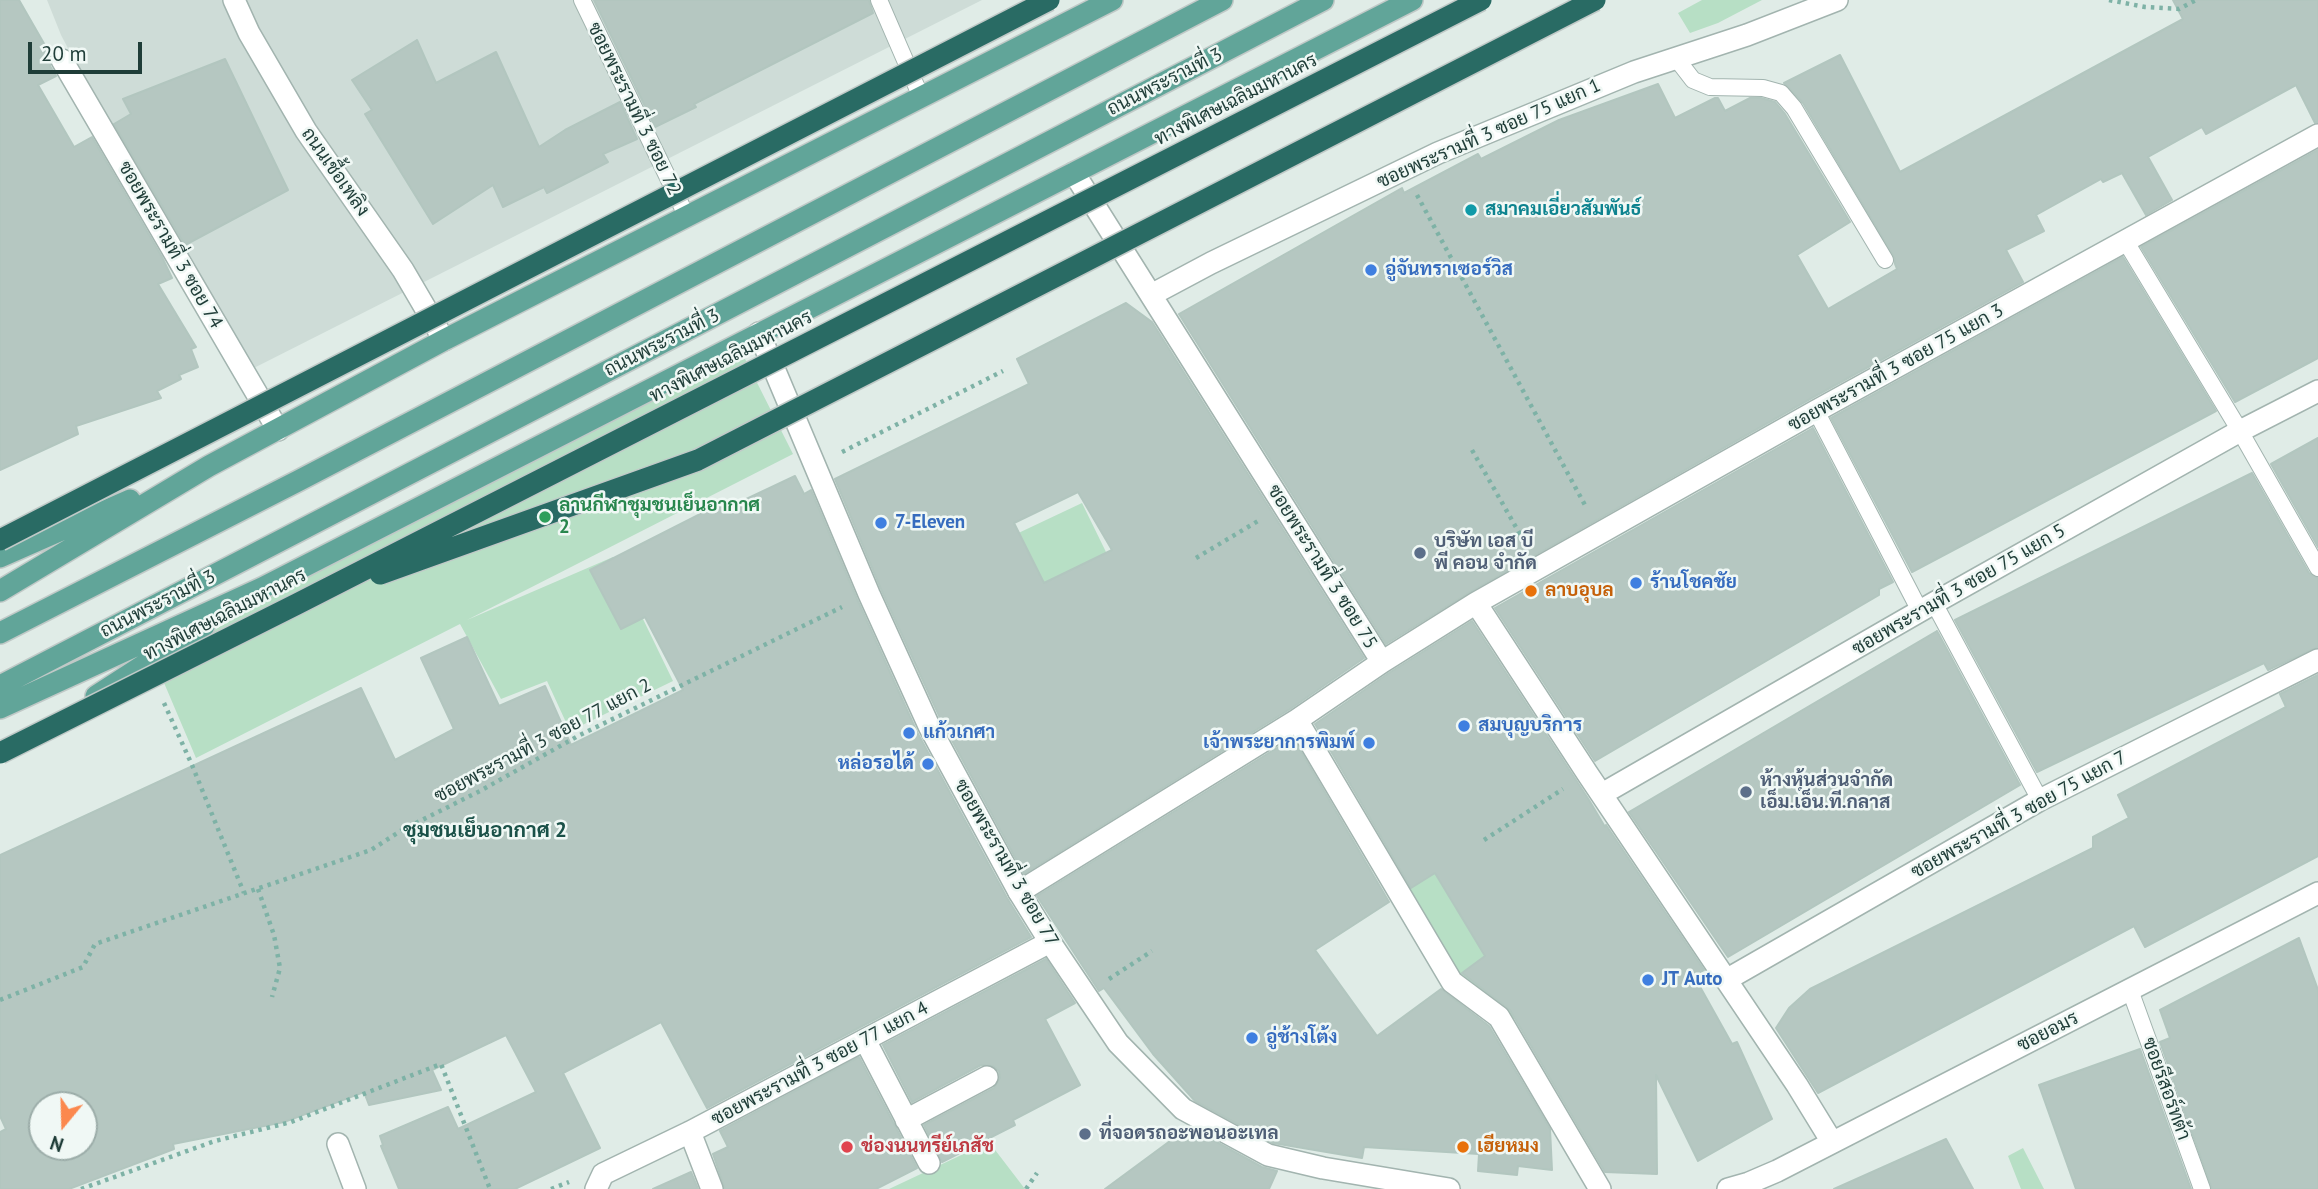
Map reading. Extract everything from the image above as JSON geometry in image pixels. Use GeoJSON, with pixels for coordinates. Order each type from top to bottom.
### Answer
{"type":"FeatureCollection","features":[{"type":"Feature","properties":{"kind":"highway"},"geometry":{"type":"LineString","coordinates":[[0,540],[1049,0]]}},
{"type":"Feature","properties":{"kind":"highway","name":"ทางพิเศษเฉลิมมหานคร"},"geometry":{"type":"LineString","coordinates":[[0,753],[1481,0]]}},
{"type":"Feature","properties":{"kind":"highway"},"geometry":{"type":"LineString","coordinates":[[297,604],[698,460],[1595,0]]}},
{"type":"Feature","properties":{"kind":"main road"},"geometry":{"type":"LineString","coordinates":[[0,591],[209,466],[444,340],[1112,0]]}},
{"type":"Feature","properties":{"kind":"main road"},"geometry":{"type":"LineString","coordinates":[[0,633],[1222,0]]}},
{"type":"Feature","properties":{"kind":"main road","name":"ถนนพระรามที่ 3"},"geometry":{"type":"LineString","coordinates":[[0,686],[1323,0]]}},
{"type":"Feature","properties":{"kind":"main road","name":"ถนนพระรามที่ 3"},"geometry":{"type":"LineString","coordinates":[[0,708],[261,588],[1412,0]]}},
{"type":"Feature","properties":{"kind":"main road"},"geometry":{"type":"LineString","coordinates":[[0,557],[209,466]]}},
{"type":"Feature","properties":{"kind":"main road","name":"ถนนพระรามที่ 3"},"geometry":{"type":"LineString","coordinates":[[0,759],[261,588]]}},
{"type":"Feature","properties":{"kind":"street","name":"ถนนเชื้อเพลิง"},"geometry":{"type":"LineString","coordinates":[[234,0],[249,33],[306,131],[403,270],[444,340]]}},
{"type":"Feature","properties":{"kind":"street","name":"ซอยพระรามที่ 3 ซอย 75 แยก 1"},"geometry":{"type":"LineString","coordinates":[[1151,295],[1438,153],[1634,72],[1837,0]]}},
{"type":"Feature","properties":{"kind":"street","name":"ซอยพระรามที่ 3 ซอย 74"},"geometry":{"type":"LineString","coordinates":[[62,60],[278,430]]}},
{"type":"Feature","properties":{"kind":"street","name":"ซอยพระรามที่ 3 ซอย 75 แยก 3"},"geometry":{"type":"LineString","coordinates":[[1476,603],[1816,411],[2318,135]]}},
{"type":"Feature","properties":{"kind":"street","name":"ซอยพระรามที่ 3 ซอย 75"},"geometry":{"type":"LineString","coordinates":[[1074,173],[1382,662],[1476,603]]}},
{"type":"Feature","properties":{"kind":"street","name":"ซอยพระรามที่ 3 ซอย 77"},"geometry":{"type":"LineString","coordinates":[[759,333],[869,594],[929,726],[1019,892],[1118,1043],[1183,1109],[1268,1155],[1323,1168],[1449,1189]]}},
{"type":"Feature","properties":{"kind":"street","name":"ซอยพระรามที่ 3 ซอย 75 แยก 5"},"geometry":{"type":"LineString","coordinates":[[1602,794],[1927,607],[2240,431],[2318,391]]}},
{"type":"Feature","properties":{"kind":"street"},"geometry":{"type":"LineString","coordinates":[[1476,603],[1797,1085],[1832,1142]]}},
{"type":"Feature","properties":{"kind":"street","name":"ซอยพระรามที่ 3 ซอย 75 แยก 7"},"geometry":{"type":"LineString","coordinates":[[1726,980],[2040,800],[2318,660]]}},
{"type":"Feature","properties":{"kind":"street"},"geometry":{"type":"LineString","coordinates":[[1019,892],[1297,720],[1382,662]]}},
{"type":"Feature","properties":{"kind":"street"},"geometry":{"type":"LineString","coordinates":[[1297,720],[1452,982],[1499,1017],[1600,1189]]}},
{"type":"Feature","properties":{"kind":"street","name":"ซอยอมร"},"geometry":{"type":"LineString","coordinates":[[1728,1189],[1749,1184],[1777,1171],[2318,893]]}},
{"type":"Feature","properties":{"kind":"street","name":"ซอยพระรามที่ 3 ซอย 77 แยก 4"},"geometry":{"type":"LineString","coordinates":[[596,1189],[603,1174],[690,1132],[1050,942]]}},
{"type":"Feature","properties":{"kind":"street"},"geometry":{"type":"LineString","coordinates":[[865,1040],[929,1163]]}},
{"type":"Feature","properties":{"kind":"street"},"geometry":{"type":"LineString","coordinates":[[906,1119],[987,1077]]}},
{"type":"Feature","properties":{"kind":"street"},"geometry":{"type":"LineString","coordinates":[[690,1132],[712,1189]]}},
{"type":"Feature","properties":{"kind":"street"},"geometry":{"type":"LineString","coordinates":[[338,1144],[355,1189]]}},
{"type":"Feature","properties":{"kind":"lane","name":"ซอยพระรามที่ 3 ซอย 72"},"geometry":{"type":"LineString","coordinates":[[582,0],[687,217]]}},
{"type":"Feature","properties":{"kind":"lane"},"geometry":{"type":"LineString","coordinates":[[879,0],[921,97]]}},
{"type":"Feature","properties":{"kind":"lane"},"geometry":{"type":"LineString","coordinates":[[1676,58],[1693,80],[1710,87],[1763,88],[1781,93],[1794,108],[1885,260]]}},
{"type":"Feature","properties":{"kind":"lane"},"geometry":{"type":"LineString","coordinates":[[2126,242],[2240,431],[2318,568]]}},
{"type":"Feature","properties":{"kind":"lane"},"geometry":{"type":"LineString","coordinates":[[1816,411],[2040,800]]}},
{"type":"Feature","properties":{"kind":"lane","name":"ซอยรีสอร์ทต้า"},"geometry":{"type":"LineString","coordinates":[[2130,990],[2202,1189]]}},
{"type":"Feature","properties":{"kind":"path"},"geometry":{"type":"LineString","coordinates":[[2109,0],[2145,7],[2179,9],[2196,0]]}},
{"type":"Feature","properties":{"kind":"path"},"geometry":{"type":"LineString","coordinates":[[1403,170],[1601,534]]}},
{"type":"Feature","properties":{"kind":"path"},"geometry":{"type":"LineString","coordinates":[[815,466],[1003,371]]}},
{"type":"Feature","properties":{"kind":"path"},"geometry":{"type":"LineString","coordinates":[[1472,450],[1539,569]]}},
{"type":"Feature","properties":{"kind":"path"},"geometry":{"type":"LineString","coordinates":[[1196,558],[1284,506]]}},
{"type":"Feature","properties":{"kind":"path","name":"ซอยพระรามที่ 3 ซอย 77 แยก 2"},"geometry":{"type":"LineString","coordinates":[[0,1000],[83,967],[95,944],[371,850],[402,830],[480,791],[578,736],[869,594]]}},
{"type":"Feature","properties":{"kind":"path"},"geometry":{"type":"LineString","coordinates":[[146,664],[192,765],[244,894]]}},
{"type":"Feature","properties":{"kind":"path"},"geometry":{"type":"LineString","coordinates":[[1484,840],[1587,773]]}},
{"type":"Feature","properties":{"kind":"path"},"geometry":{"type":"LineString","coordinates":[[258,889],[274,934],[280,968],[272,997]]}},
{"type":"Feature","properties":{"kind":"path"},"geometry":{"type":"LineString","coordinates":[[1086,994],[1152,951]]}},
{"type":"Feature","properties":{"kind":"path"},"geometry":{"type":"LineString","coordinates":[[1026,1189],[1037,1173]]}},
{"type":"Feature","properties":{"kind":"shaded area"},"geometry":{"type":"Polygon","coordinates":[[[47,0],[982,0],[240,375],[61,35],[47,0]]]}},
{"type":"Feature","properties":{"kind":"green space"},"geometry":{"type":"Polygon","coordinates":[[[1702,0],[1762,0],[1718,23],[1690,33],[1678,13],[1702,0]]]}},
{"type":"Feature","properties":{"kind":"green space","name":"ลานกีฬาชุมชนเย็นอากาศ 2"},"geometry":{"type":"Polygon","coordinates":[[[740,349],[793,454],[467,620],[613,557],[673,681],[570,731],[547,681],[501,699],[460,624],[196,758],[156,664],[300,580],[740,349]]]}},
{"type":"Feature","properties":{"kind":"green space"},"geometry":{"type":"Polygon","coordinates":[[[1082,503],[1129,599],[993,664],[993,545],[1082,503]]]}},
{"type":"Feature","properties":{"kind":"green space"},"geometry":{"type":"Polygon","coordinates":[[[1440,867],[1520,1015],[1513,1019],[1462,978],[1401,887],[1440,867]]]}},
{"type":"Feature","properties":{"kind":"green space"},"geometry":{"type":"Polygon","coordinates":[[[989,1142],[1025,1189],[889,1189],[989,1142]]]}},
{"type":"Feature","properties":{"kind":"green space"},"geometry":{"type":"Polygon","coordinates":[[[2023,1148],[2044,1189],[2021,1189],[2008,1156],[2023,1148]]]}},
{"type":"Feature","properties":{"kind":"building"},"geometry":{"type":"Polygon","coordinates":[[[0,0],[19,0],[50,54],[50,66],[56,76],[38,85],[74,147],[92,137],[162,257],[172,278],[158,284],[196,347],[191,349],[198,367],[179,375],[181,379],[157,391],[161,398],[76,426],[78,434],[0,470],[0,0]]]}},
{"type":"Feature","properties":{"kind":"building"},"geometry":{"type":"Polygon","coordinates":[[[594,0],[869,0],[873,13],[694,104],[696,107],[655,127],[594,0]]]}},
{"type":"Feature","properties":{"kind":"building"},"geometry":{"type":"Polygon","coordinates":[[[2173,0],[2318,0],[2318,122],[2315,123],[2296,85],[2206,134],[2202,127],[2148,157],[2172,200],[2146,215],[2122,173],[2103,182],[2101,179],[2036,215],[2044,231],[2006,250],[2023,282],[1470,592],[1386,644],[1179,314],[1402,188],[1404,193],[1478,154],[1481,159],[1559,120],[1658,84],[1675,118],[1715,98],[1718,98],[1725,111],[1750,98],[1761,98],[1775,102],[1785,114],[1850,222],[1797,255],[1828,309],[1897,269],[1895,259],[1803,103],[1784,83],[1840,55],[1900,172],[2183,19],[2173,0]]]}},
{"type":"Feature","properties":{"kind":"building"},"geometry":{"type":"Polygon","coordinates":[[[417,40],[436,83],[496,52],[539,147],[565,130],[620,102],[637,139],[603,154],[608,162],[547,193],[544,187],[503,207],[493,185],[433,224],[365,114],[372,110],[352,80],[417,40]]]}},
{"type":"Feature","properties":{"kind":"building"},"geometry":{"type":"Polygon","coordinates":[[[225,59],[288,190],[185,245],[114,124],[131,114],[123,99],[225,59]]]}},
{"type":"Feature","properties":{"kind":"building"},"geometry":{"type":"Polygon","coordinates":[[[2318,150],[2318,358],[2235,402],[2141,247],[2318,150]]]}},
{"type":"Feature","properties":{"kind":"building"},"geometry":{"type":"Polygon","coordinates":[[[2123,257],[2216,411],[1912,572],[1831,418],[2123,257]]]}},
{"type":"Feature","properties":{"kind":"building"},"geometry":{"type":"Polygon","coordinates":[[[1126,303],[1152,322],[1364,658],[1290,709],[1024,874],[941,720],[881,589],[835,479],[1029,384],[1017,359],[1126,303]],[[1078,492],[1014,523],[1044,583],[1112,550],[1078,492]]]}},
{"type":"Feature","properties":{"kind":"building"},"geometry":{"type":"Polygon","coordinates":[[[1813,428],[1893,582],[1879,589],[1879,595],[1595,761],[1495,608],[1813,428]]]}},
{"type":"Feature","properties":{"kind":"building"},"geometry":{"type":"Polygon","coordinates":[[[2318,438],[2318,547],[2271,464],[2318,438]]]}},
{"type":"Feature","properties":{"kind":"building"},"geometry":{"type":"Polygon","coordinates":[[[2252,473],[2309,573],[2318,578],[2318,647],[2268,670],[2264,663],[2037,772],[1955,620],[2252,473]]]}},
{"type":"Feature","properties":{"kind":"building"},"geometry":{"type":"Polygon","coordinates":[[[795,476],[804,494],[811,490],[917,732],[1031,937],[707,1108],[661,1022],[563,1073],[600,1148],[515,1189],[399,1189],[381,1146],[380,1136],[448,1107],[458,1129],[536,1092],[506,1035],[432,1070],[441,1090],[369,1105],[364,1092],[284,1122],[173,1144],[174,1149],[69,1189],[0,1189],[0,1132],[6,1129],[0,1116],[0,855],[361,688],[395,760],[454,729],[421,658],[467,637],[499,706],[545,686],[571,745],[683,690],[645,617],[621,629],[590,570],[720,504],[723,510],[795,476]]]}},
{"type":"Feature","properties":{"kind":"building"},"geometry":{"type":"Polygon","coordinates":[[[1472,621],[1605,827],[1606,825],[1704,970],[1694,976],[1732,1044],[1737,1042],[1772,1119],[1698,1161],[1656,1075],[1657,1174],[1605,1172],[1510,1010],[1462,973],[1485,956],[1435,873],[1411,888],[1315,724],[1472,621]]]}},
{"type":"Feature","properties":{"kind":"building"},"geometry":{"type":"Polygon","coordinates":[[[1937,631],[2020,785],[1728,957],[1629,812],[1937,631]]]}},
{"type":"Feature","properties":{"kind":"building"},"geometry":{"type":"Polygon","coordinates":[[[2318,675],[2318,856],[2145,947],[2134,926],[1818,1093],[1776,1028],[1789,1008],[1810,989],[2093,848],[2093,837],[2129,818],[2118,795],[2286,707],[2280,694],[2318,675]]]}},
{"type":"Feature","properties":{"kind":"building"},"geometry":{"type":"Polygon","coordinates":[[[1293,738],[1389,902],[1315,950],[1377,1036],[1441,989],[1489,1026],[1550,1129],[1552,1170],[1518,1166],[1517,1175],[1478,1171],[1479,1154],[1364,1147],[1362,1158],[1273,1143],[1195,1101],[1153,1054],[1104,988],[1099,991],[1037,896],[1293,738]]]}},
{"type":"Feature","properties":{"kind":"building"},"geometry":{"type":"Polygon","coordinates":[[[2299,938],[2318,990],[2318,1189],[2212,1189],[2160,1042],[2170,1038],[2160,1010],[2299,938]]]}},
{"type":"Feature","properties":{"kind":"building"},"geometry":{"type":"Polygon","coordinates":[[[1046,959],[1075,1003],[1045,1019],[1080,1085],[1013,1120],[1015,1125],[942,1162],[924,1125],[994,1088],[1000,1078],[999,1071],[993,1066],[981,1065],[912,1102],[883,1045],[1046,959]]]}},
{"type":"Feature","properties":{"kind":"building"},"geometry":{"type":"Polygon","coordinates":[[[2140,1049],[2191,1189],[2076,1189],[2039,1085],[2140,1049]]]}},
{"type":"Feature","properties":{"kind":"building"},"geometry":{"type":"Polygon","coordinates":[[[859,1057],[917,1168],[876,1189],[725,1189],[713,1154],[728,1147],[720,1131],[859,1057]]]}},
{"type":"Feature","properties":{"kind":"building"},"geometry":{"type":"Polygon","coordinates":[[[1189,1127],[1262,1167],[1277,1171],[1269,1189],[1105,1189],[1189,1127]]]}},
{"type":"Feature","properties":{"kind":"building"},"geometry":{"type":"Polygon","coordinates":[[[1946,1139],[1973,1189],[1834,1189],[1946,1139]]]}},
{"type":"Feature","properties":{"kind":"building"},"geometry":{"type":"Polygon","coordinates":[[[691,1172],[698,1189],[653,1189],[691,1172]]]}},
{"type":"Feature","properties":{"kind":"place","name":"สมาคมเอี่ยวสัมพันธ์"},"geometry":{"type":"Point","coordinates":[1471,210]}},
{"type":"Feature","properties":{"kind":"place","name":"อู่จันทราเซอร์วิส"},"geometry":{"type":"Point","coordinates":[1371,270]}},
{"type":"Feature","properties":{"kind":"place","name":"ลานกีฬาชุมชนเย็นอากาศ 2"},"geometry":{"type":"Point","coordinates":[545,517]}},
{"type":"Feature","properties":{"kind":"place","name":"7-Eleven"},"geometry":{"type":"Point","coordinates":[881,523]}},
{"type":"Feature","properties":{"kind":"place","name":"บริษัท เอส บี พี คอน จำกัด"},"geometry":{"type":"Point","coordinates":[1420,553]}},
{"type":"Feature","properties":{"kind":"place","name":"ร้านโชคชัย"},"geometry":{"type":"Point","coordinates":[1636,583]}},
{"type":"Feature","properties":{"kind":"place","name":"ลาบอุบล"},"geometry":{"type":"Point","coordinates":[1531,591]}},
{"type":"Feature","properties":{"kind":"place","name":"สมบุญบริการ"},"geometry":{"type":"Point","coordinates":[1464,726]}},
{"type":"Feature","properties":{"kind":"place","name":"แก้วเกศา"},"geometry":{"type":"Point","coordinates":[909,733]}},
{"type":"Feature","properties":{"kind":"place","name":"เจ้าพระยาการพิมพ์"},"geometry":{"type":"Point","coordinates":[1369,743]}},
{"type":"Feature","properties":{"kind":"place","name":"หล่อรอได้"},"geometry":{"type":"Point","coordinates":[928,764]}},
{"type":"Feature","properties":{"kind":"place","name":"ห้างหุ้นส่วนจำกัด เอ็ม.เอ็น.ที.กลาส"},"geometry":{"type":"Point","coordinates":[1746,792]}},
{"type":"Feature","properties":{"kind":"place","name":"JT Auto"},"geometry":{"type":"Point","coordinates":[1648,980]}},
{"type":"Feature","properties":{"kind":"place","name":"อู่ช้างโต้ง"},"geometry":{"type":"Point","coordinates":[1252,1038]}},
{"type":"Feature","properties":{"kind":"place","name":"ที่จอดรถอะพอนอะเทล"},"geometry":{"type":"Point","coordinates":[1085,1134]}},
{"type":"Feature","properties":{"kind":"place","name":"ช่องนนทรีย์เภสัช"},"geometry":{"type":"Point","coordinates":[847,1147]}},
{"type":"Feature","properties":{"kind":"place","name":"เฮียหมง"},"geometry":{"type":"Point","coordinates":[1463,1147]}},
{"type":"Feature","properties":{"kind":"district","name":"ชุมชนเย็นอากาศ 2"},"geometry":{"type":"Point","coordinates":[485,831]}}]}
